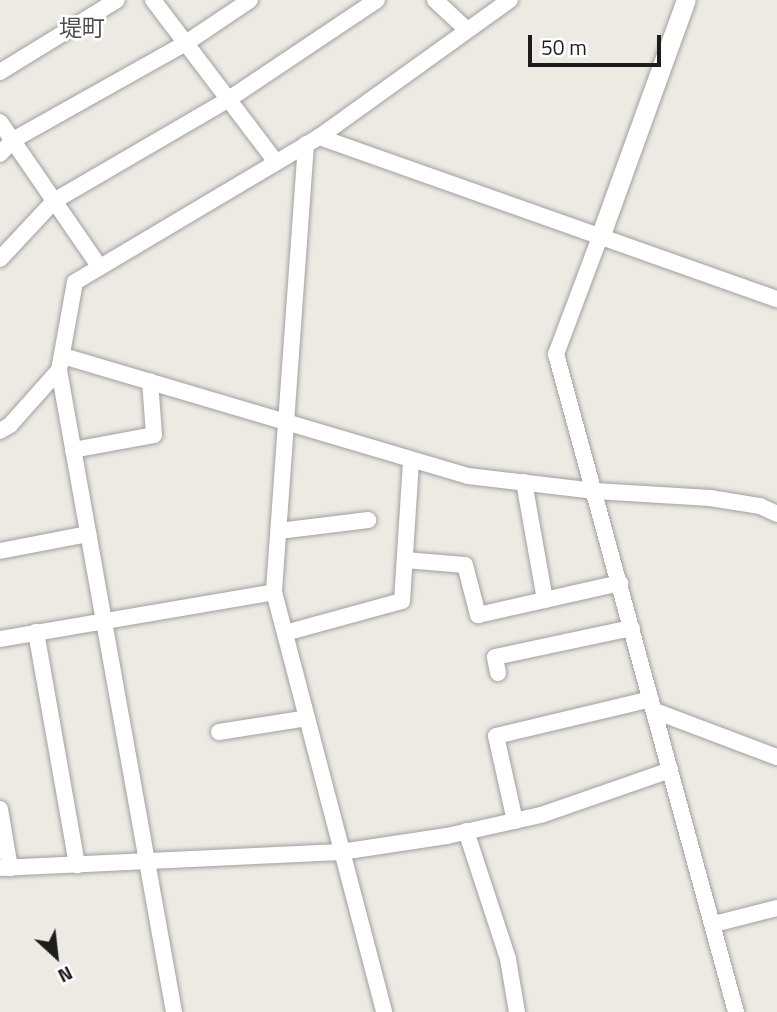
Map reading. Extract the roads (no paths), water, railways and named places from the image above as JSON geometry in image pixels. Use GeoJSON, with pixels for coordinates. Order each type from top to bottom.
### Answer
{"type":"FeatureCollection","features":[{"type":"Feature","properties":{"kind":"street"},"geometry":{"type":"LineString","coordinates":[[0,72],[117,0]]}},
{"type":"Feature","properties":{"kind":"street"},"geometry":{"type":"LineString","coordinates":[[153,0],[275,161]]}},
{"type":"Feature","properties":{"kind":"street"},"geometry":{"type":"LineString","coordinates":[[0,154],[13,140],[186,43],[250,0]]}},
{"type":"Feature","properties":{"kind":"street"},"geometry":{"type":"LineString","coordinates":[[0,259],[54,201],[229,99],[377,0]]}},
{"type":"Feature","properties":{"kind":"street"},"geometry":{"type":"LineString","coordinates":[[435,0],[466,29]]}},
{"type":"Feature","properties":{"kind":"street"},"geometry":{"type":"LineString","coordinates":[[174,1012],[73,450],[61,363],[75,282],[313,140],[510,0]]}},
{"type":"Feature","properties":{"kind":"street"},"geometry":{"type":"LineString","coordinates":[[685,0],[556,354],[596,491],[736,1012]]}},
{"type":"Feature","properties":{"kind":"street"},"geometry":{"type":"LineString","coordinates":[[0,122],[99,266]]}},
{"type":"Feature","properties":{"kind":"street"},"geometry":{"type":"LineString","coordinates":[[313,140],[777,299]]}},
{"type":"Feature","properties":{"kind":"street"},"geometry":{"type":"LineString","coordinates":[[313,140],[286,422],[274,592],[384,1012]]}},
{"type":"Feature","properties":{"kind":"street"},"geometry":{"type":"LineString","coordinates":[[61,363],[150,381],[468,476],[596,491],[710,498],[760,506],[777,514]]}},
{"type":"Feature","properties":{"kind":"street"},"geometry":{"type":"LineString","coordinates":[[0,431],[10,425],[61,363]]}},
{"type":"Feature","properties":{"kind":"street"},"geometry":{"type":"LineString","coordinates":[[73,450],[154,435],[150,381]]}},
{"type":"Feature","properties":{"kind":"street"},"geometry":{"type":"LineString","coordinates":[[285,633],[402,601],[411,461]]}},
{"type":"Feature","properties":{"kind":"street"},"geometry":{"type":"LineString","coordinates":[[524,482],[545,600]]}},
{"type":"Feature","properties":{"kind":"street"},"geometry":{"type":"LineString","coordinates":[[279,531],[368,520]]}},
{"type":"Feature","properties":{"kind":"street"},"geometry":{"type":"LineString","coordinates":[[0,551],[88,534]]}},
{"type":"Feature","properties":{"kind":"street"},"geometry":{"type":"LineString","coordinates":[[405,560],[465,565],[478,615],[620,583]]}},
{"type":"Feature","properties":{"kind":"street"},"geometry":{"type":"LineString","coordinates":[[0,639],[274,592]]}},
{"type":"Feature","properties":{"kind":"street"},"geometry":{"type":"LineString","coordinates":[[498,673],[495,657],[632,628]]}},
{"type":"Feature","properties":{"kind":"street"},"geometry":{"type":"LineString","coordinates":[[36,632],[77,865]]}},
{"type":"Feature","properties":{"kind":"street"},"geometry":{"type":"LineString","coordinates":[[515,821],[496,736],[653,705],[777,757]]}},
{"type":"Feature","properties":{"kind":"street"},"geometry":{"type":"LineString","coordinates":[[219,732],[307,718]]}},
{"type":"Feature","properties":{"kind":"street"},"geometry":{"type":"LineString","coordinates":[[0,809],[5,868],[341,852],[515,821],[670,770]]}},
{"type":"Feature","properties":{"kind":"street"},"geometry":{"type":"LineString","coordinates":[[466,831],[508,959],[517,1012]]}},
{"type":"Feature","properties":{"kind":"street"},"geometry":{"type":"LineString","coordinates":[[714,924],[777,908]]}},
{"type":"Feature","properties":{"kind":"district","name":"堤町"},"geometry":{"type":"Point","coordinates":[82,28]}}]}
